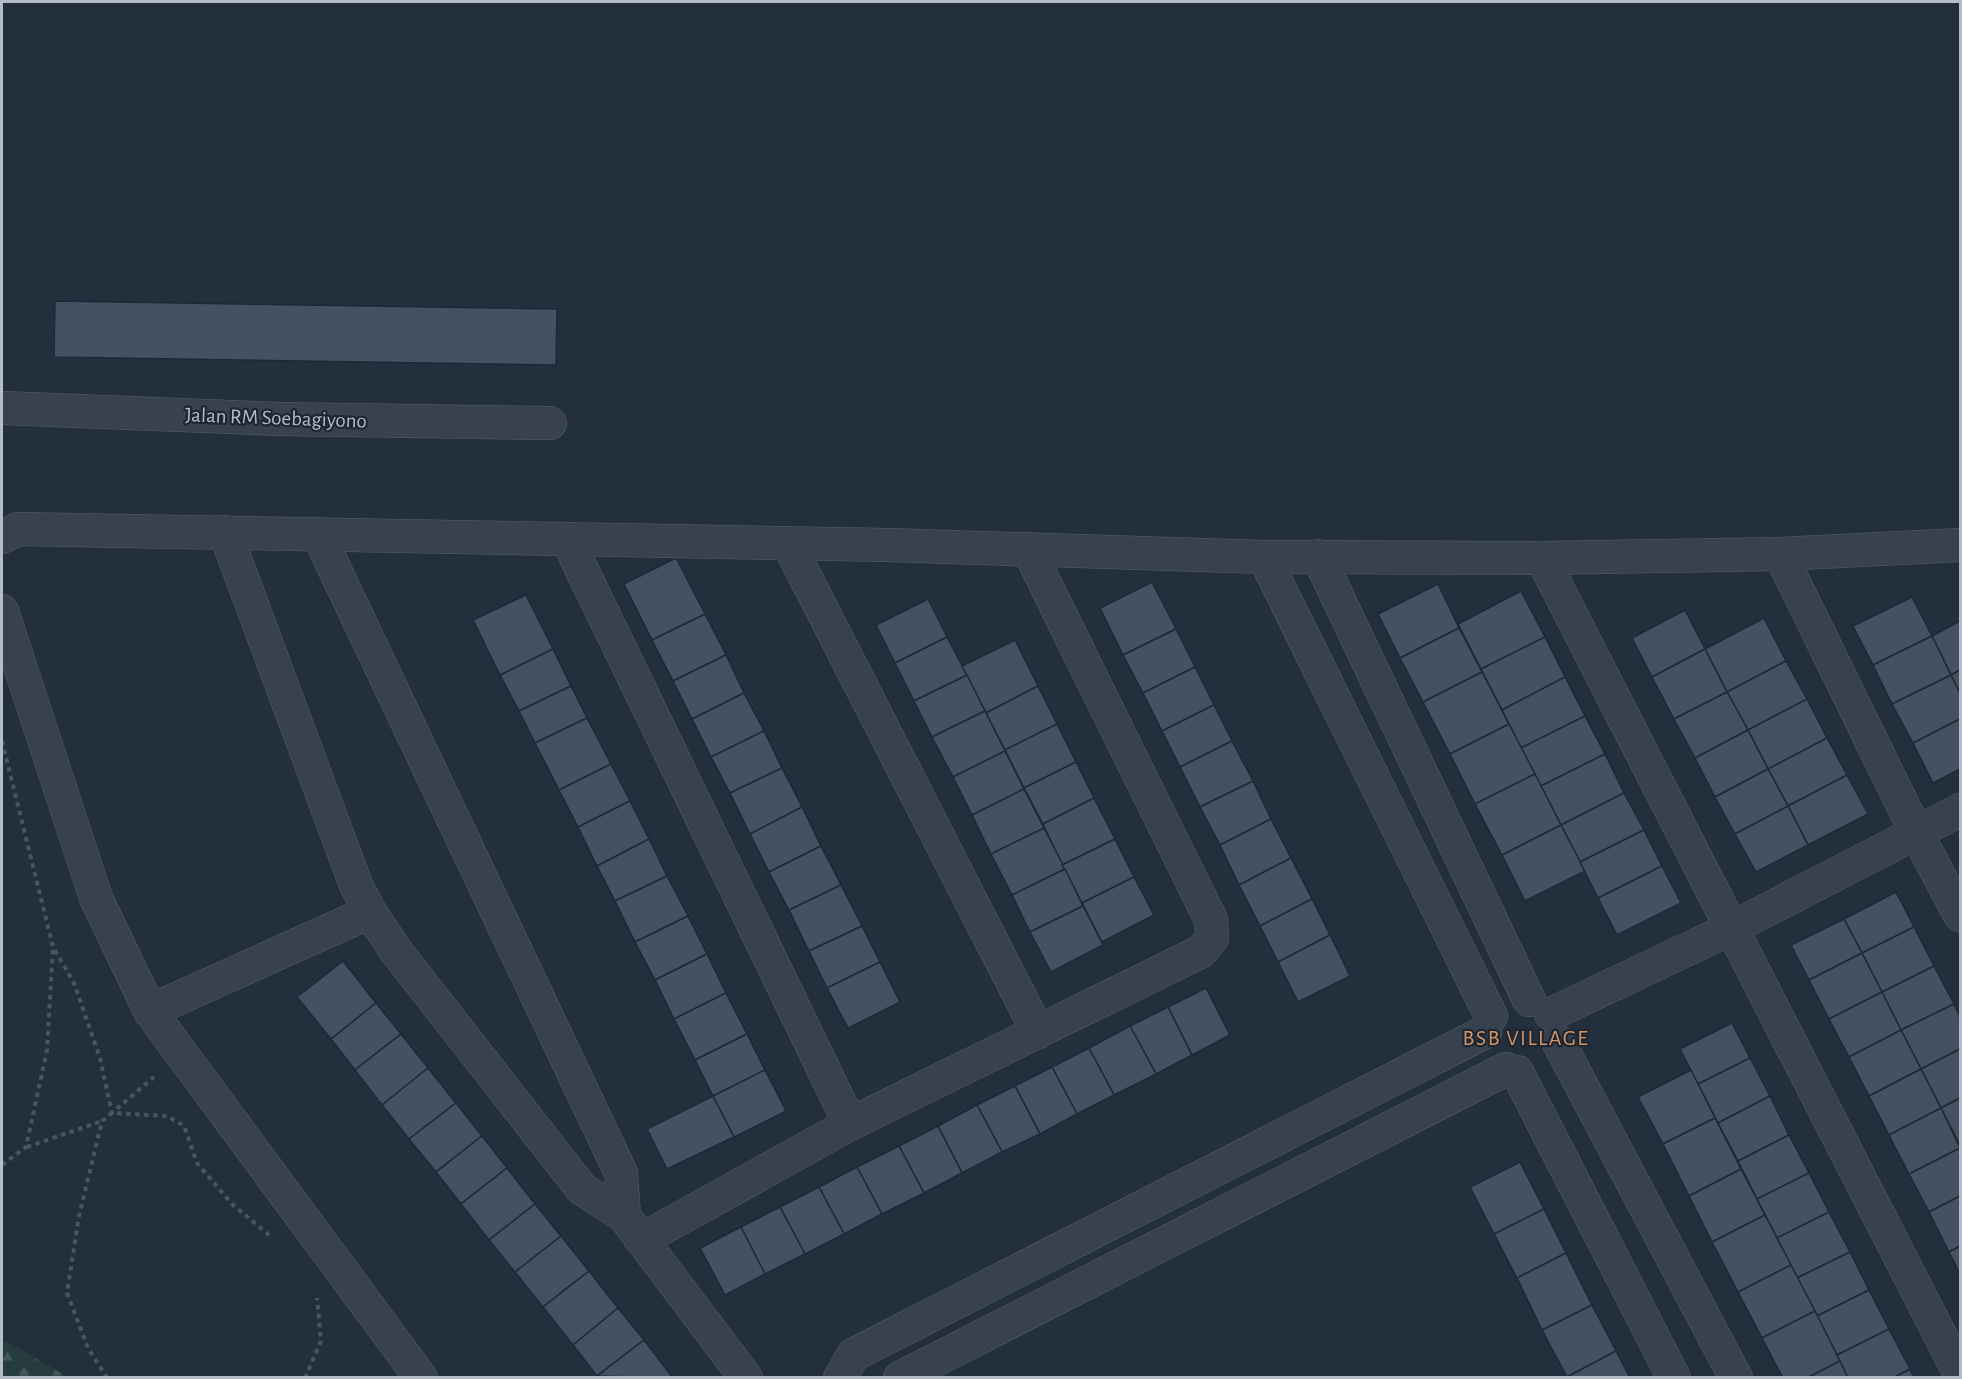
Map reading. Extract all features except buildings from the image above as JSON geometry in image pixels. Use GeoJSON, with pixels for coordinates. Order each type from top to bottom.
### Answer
{"type":"FeatureCollection","features":[{"type":"Feature","properties":{"kind":"street","name":"Jalan RM Soebagiyono"},"geometry":{"type":"LineString","coordinates":[[2,408],[279,419],[550,423]]}},
{"type":"Feature","properties":{"kind":"street"},"geometry":{"type":"LineString","coordinates":[[2,537],[18,529],[225,532],[788,543],[1264,557],[1542,558],[1780,554],[1960,545]]}},
{"type":"Feature","properties":{"kind":"street"},"geometry":{"type":"LineString","coordinates":[[225,532],[356,885],[370,912],[396,951],[582,1189],[633,1228],[746,1377]]}},
{"type":"Feature","properties":{"kind":"street"},"geometry":{"type":"LineString","coordinates":[[318,534],[621,1173],[633,1228]]}},
{"type":"Feature","properties":{"kind":"street"},"geometry":{"type":"LineString","coordinates":[[567,539],[850,1124]]}},
{"type":"Feature","properties":{"kind":"street"},"geometry":{"type":"LineString","coordinates":[[788,543],[1038,1032]]}},
{"type":"Feature","properties":{"kind":"street"},"geometry":{"type":"LineString","coordinates":[[633,1228],[1202,951],[1212,938],[1211,920],[1028,549]]}},
{"type":"Feature","properties":{"kind":"street"},"geometry":{"type":"LineString","coordinates":[[1780,554],[1916,832],[1960,915]]}},
{"type":"Feature","properties":{"kind":"street"},"geometry":{"type":"LineString","coordinates":[[1318,556],[1546,1019],[1736,1377]]}},
{"type":"Feature","properties":{"kind":"street"},"geometry":{"type":"LineString","coordinates":[[1264,557],[1488,1024],[1490,1053],[1511,1071],[1674,1377]]}},
{"type":"Feature","properties":{"kind":"street"},"geometry":{"type":"LineString","coordinates":[[1542,558],[1960,1374]]}},
{"type":"Feature","properties":{"kind":"street"},"geometry":{"type":"LineString","coordinates":[[2,611],[96,898],[150,1011],[421,1377]]}},
{"type":"Feature","properties":{"kind":"street"},"geometry":{"type":"LineString","coordinates":[[1546,1019],[1960,810]]}},
{"type":"Feature","properties":{"kind":"street"},"geometry":{"type":"LineString","coordinates":[[150,1011],[370,912]]}},
{"type":"Feature","properties":{"kind":"street"},"geometry":{"type":"LineString","coordinates":[[840,1377],[853,1355],[1488,1024],[1508,1002],[1546,1019]]}},
{"type":"Feature","properties":{"kind":"street"},"geometry":{"type":"LineString","coordinates":[[900,1377],[1511,1071],[1526,1072],[1544,1065],[1550,1059],[1546,1019]]}},
{"type":"Feature","properties":{"kind":"path"},"geometry":{"type":"LineString","coordinates":[[2,741],[53,947],[74,983],[100,1058],[112,1113]]}},
{"type":"Feature","properties":{"kind":"path"},"geometry":{"type":"LineString","coordinates":[[26,1148],[47,1050],[53,947]]}},
{"type":"Feature","properties":{"kind":"path"},"geometry":{"type":"LineString","coordinates":[[2,1165],[26,1148],[102,1121],[181,1052]]}},
{"type":"Feature","properties":{"kind":"path"},"geometry":{"type":"LineString","coordinates":[[112,1113],[167,1116],[184,1126],[197,1163],[232,1203],[276,1241]]}},
{"type":"Feature","properties":{"kind":"path"},"geometry":{"type":"LineString","coordinates":[[102,1121],[79,1216],[67,1293],[88,1348],[107,1377]]}},
{"type":"Feature","properties":{"kind":"path"},"geometry":{"type":"LineString","coordinates":[[305,1377],[321,1341],[316,1293]]}},
{"type":"Feature","properties":{"kind":"green space"},"geometry":{"type":"Polygon","coordinates":[[[2,1341],[8,1342],[68,1377],[2,1377],[2,1341]]]}},
{"type":"Feature","properties":{"kind":"district","name":"BSB VILLAGE"},"geometry":{"type":"Point","coordinates":[1526,1038]}}]}
